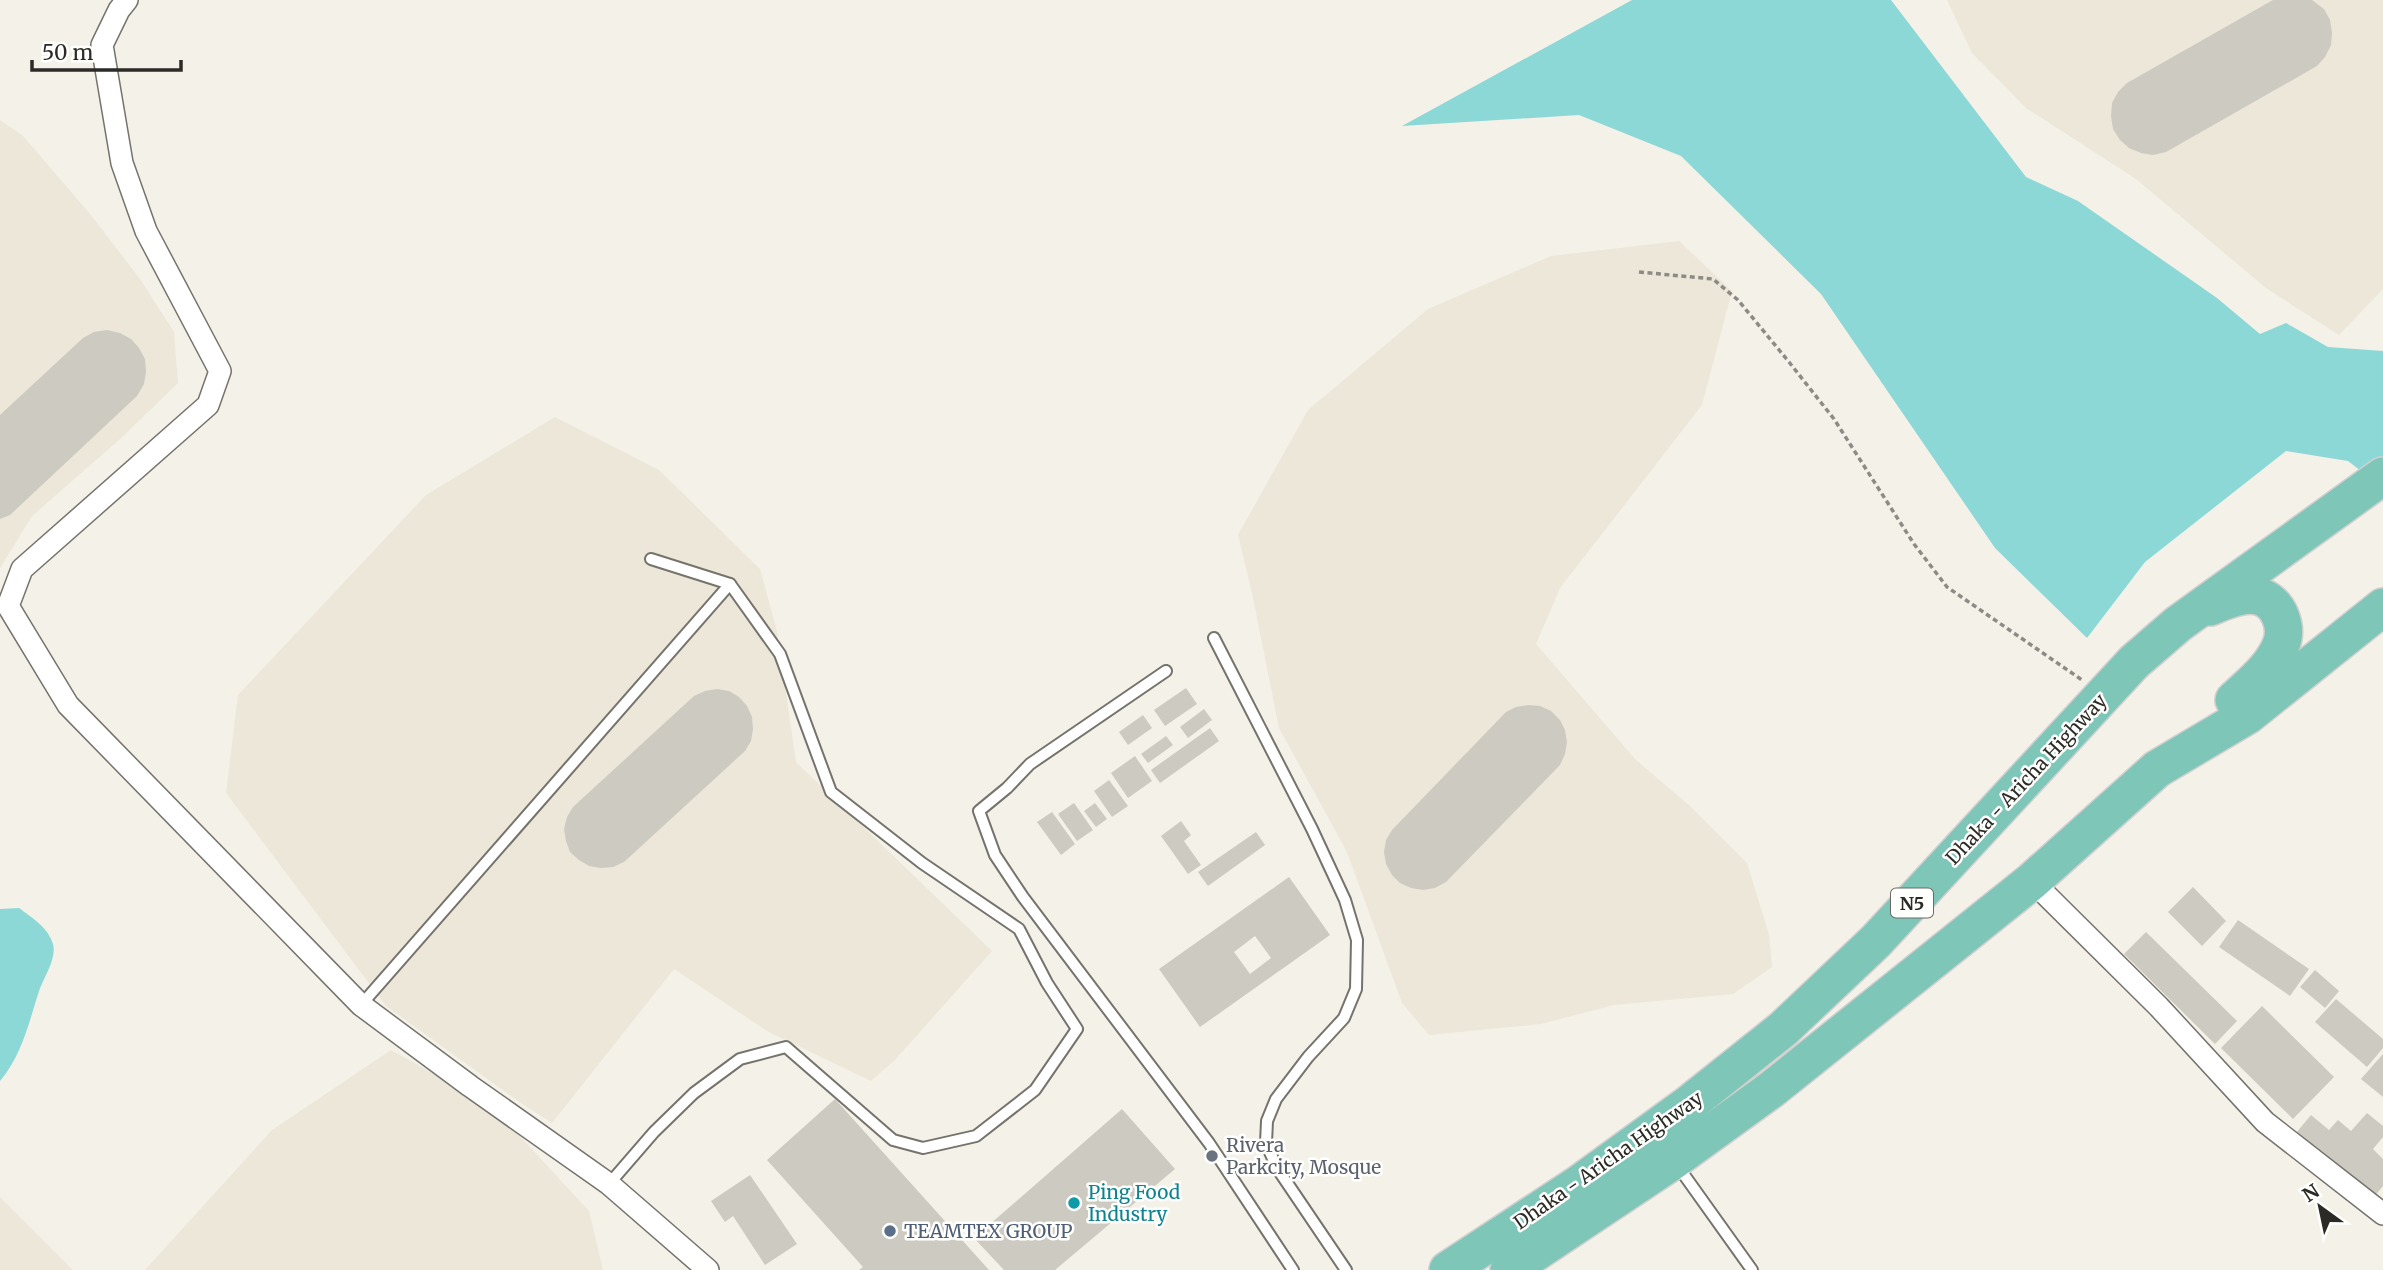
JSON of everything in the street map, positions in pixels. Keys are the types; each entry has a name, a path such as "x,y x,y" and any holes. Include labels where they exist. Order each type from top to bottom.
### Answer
{"highway":[{"name":"Dhaka - Aricha Highway","path":"1448,1270 1579,1184 1689,1104 1783,1030 1876,941 2134,662 2178,624 2383,476"},
{"path":"2157,769 2266,670 2280,647 2284,625 2269,601 2258,596 2227,600 2178,624"},
{"name":"Dhaka - Aricha Highway","path":"1509,1270 1674,1160 1772,1089 2032,881 2157,769 2248,715 2383,607"}],"street":[{"path":"127,0 119,10 102,45 122,163 146,231 220,371 208,405 22,569 8,606 68,705 361,1005 609,1184 708,1270"},
{"path":"2032,881 2159,1007 2265,1122 2383,1214"}],"lane":[{"path":"609,1184 654,1132 694,1093 740,1059 786,1047 893,1140 923,1148 976,1136 1035,1090 1077,1029 1047,983 1019,929 922,863 831,792 780,654 730,584 651,559"},
{"path":"361,1005 730,584"},
{"path":"1214,638 1312,829 1345,900 1357,940 1356,989 1344,1018 1308,1057 1276,1099 1267,1121 1266,1143 1277,1168 1346,1270"},
{"path":"1166,671 1030,764 979,811 995,855 1023,897 1209,1143 1293,1270"},
{"path":"1674,1160 1752,1270"}],"path":[{"path":"1639,272 1713,279 1738,300 1834,419 1914,544 1947,587 2081,679 2102,697"}],"shaded area":[{"path":"1947,0 2383,0 2383,289 2339,335 2266,288 2136,179 2026,108 1972,53"},
{"path":"0,120 23,136 90,214 140,279 174,332 178,383 120,439 32,516 0,568"},
{"path":"1679,241 1732,291 1702,405 1560,588 1536,644 1636,760 1691,807 1747,863 1769,934 1772,967 1733,994 1614,1005 1541,1024 1429,1035 1402,1003 1347,852 1279,728 1238,535 1308,410 1428,309 1551,256"},
{"path":"555,417 659,470 760,569 777,631 796,762 992,951 895,1060 871,1081 767,1031 674,969 552,1123 386,1006 226,793 238,695 426,495"},
{"path":"391,1050 493,1107 589,1211 603,1270 145,1270 272,1130"},
{"path":"0,1197 73,1270 0,1270"}],"water":[{"path":"1632,0 1891,0 2026,177 2078,201 2217,298 2260,334 2286,323 2328,347 2383,351 2383,488 2348,461 2286,451 2145,562 2087,638 1995,548 1821,294 1681,156 1579,115 1402,126"},
{"path":"19,908 39,923 51,938 54,949 19,1049 0,1081 0,909"}],"building":[{"path":"2273,0 2312,0 2324,9 2330,20 2331,45 2317,66 2166,152 2153,155 2141,153 2120,140 2113,129 2112,103 2127,83"},
{"path":"107,330 131,339 139,348 145,359 144,384 137,396 10,515 0,519 0,415 83,338 94,332"},
{"path":"1186,688 1197,704 1165,726 1154,710"},
{"path":"717,689 729,691 739,697 752,717 751,741 745,751 624,862 601,868 589,866 579,860 570,852 564,829 573,807 694,696"},
{"path":"1528,705 1551,711 1560,720 1567,742 1560,765 1446,882 1423,890 1400,883 1386,864 1384,852 1386,840 1392,830 1506,712"},
{"path":"1204,709 1212,720 1188,738 1180,727"},
{"path":"1143,715 1152,728 1128,745 1119,732"},
{"path":"1210,728 1219,741 1160,783 1151,770"},
{"path":"1166,736 1173,745 1148,763 1141,754"},
{"path":"1135,756 1152,781 1128,798 1111,773"},
{"path":"1109,780 1128,806 1112,817 1094,791"},
{"path":"1074,803 1093,830 1077,841 1058,814"},
{"path":"1095,803 1107,819 1096,827 1084,811"},
{"path":"1052,812 1075,844 1061,855 1037,822"},
{"path":"1181,821 1191,835 1184,841 1201,865 1188,874 1161,836"},
{"path":"1256,832 1265,845 1208,886 1198,872"},
{"path":"1289,877 1330,935 1200,1027 1159,969","holes":["1255,936 1271,958 1250,974 1234,952"]},
{"path":"2193,887 2226,921 2202,946 2168,912"},
{"path":"2238,920 2309,969 2290,996 2219,947"},
{"path":"2146,932 2237,1021 2215,1044 2124,954"},
{"path":"2315,970 2339,991 2325,1008 2300,987"},
{"path":"2336,999 2383,1039 2383,1048 2367,1067 2315,1022"},
{"path":"2262,1006 2334,1077 2293,1119 2221,1048"},
{"path":"2383,1054 2383,1097 2361,1079"},
{"path":"835,1099 989,1270 859,1270 863,1267 767,1160"},
{"name":"Ping Food Industry","path":"1122,1109 1175,1169 1055,1270 1004,1270 974,1238"},
{"path":"2367,1113 2383,1126 2383,1137 2373,1149 2383,1159 2383,1186 2373,1198 2296,1133 2311,1115 2329,1130 2338,1120 2351,1131"},
{"path":"750,1175 797,1244 765,1265 733,1216 725,1222 711,1201"}],"place":[{"name":"Rivera Parkcity, Mosque","path":"1212,1156"},
{"name":"Ping Food Industry","path":"1074,1203"},
{"name":"TEAMTEX GROUP","path":"890,1231"}]}
